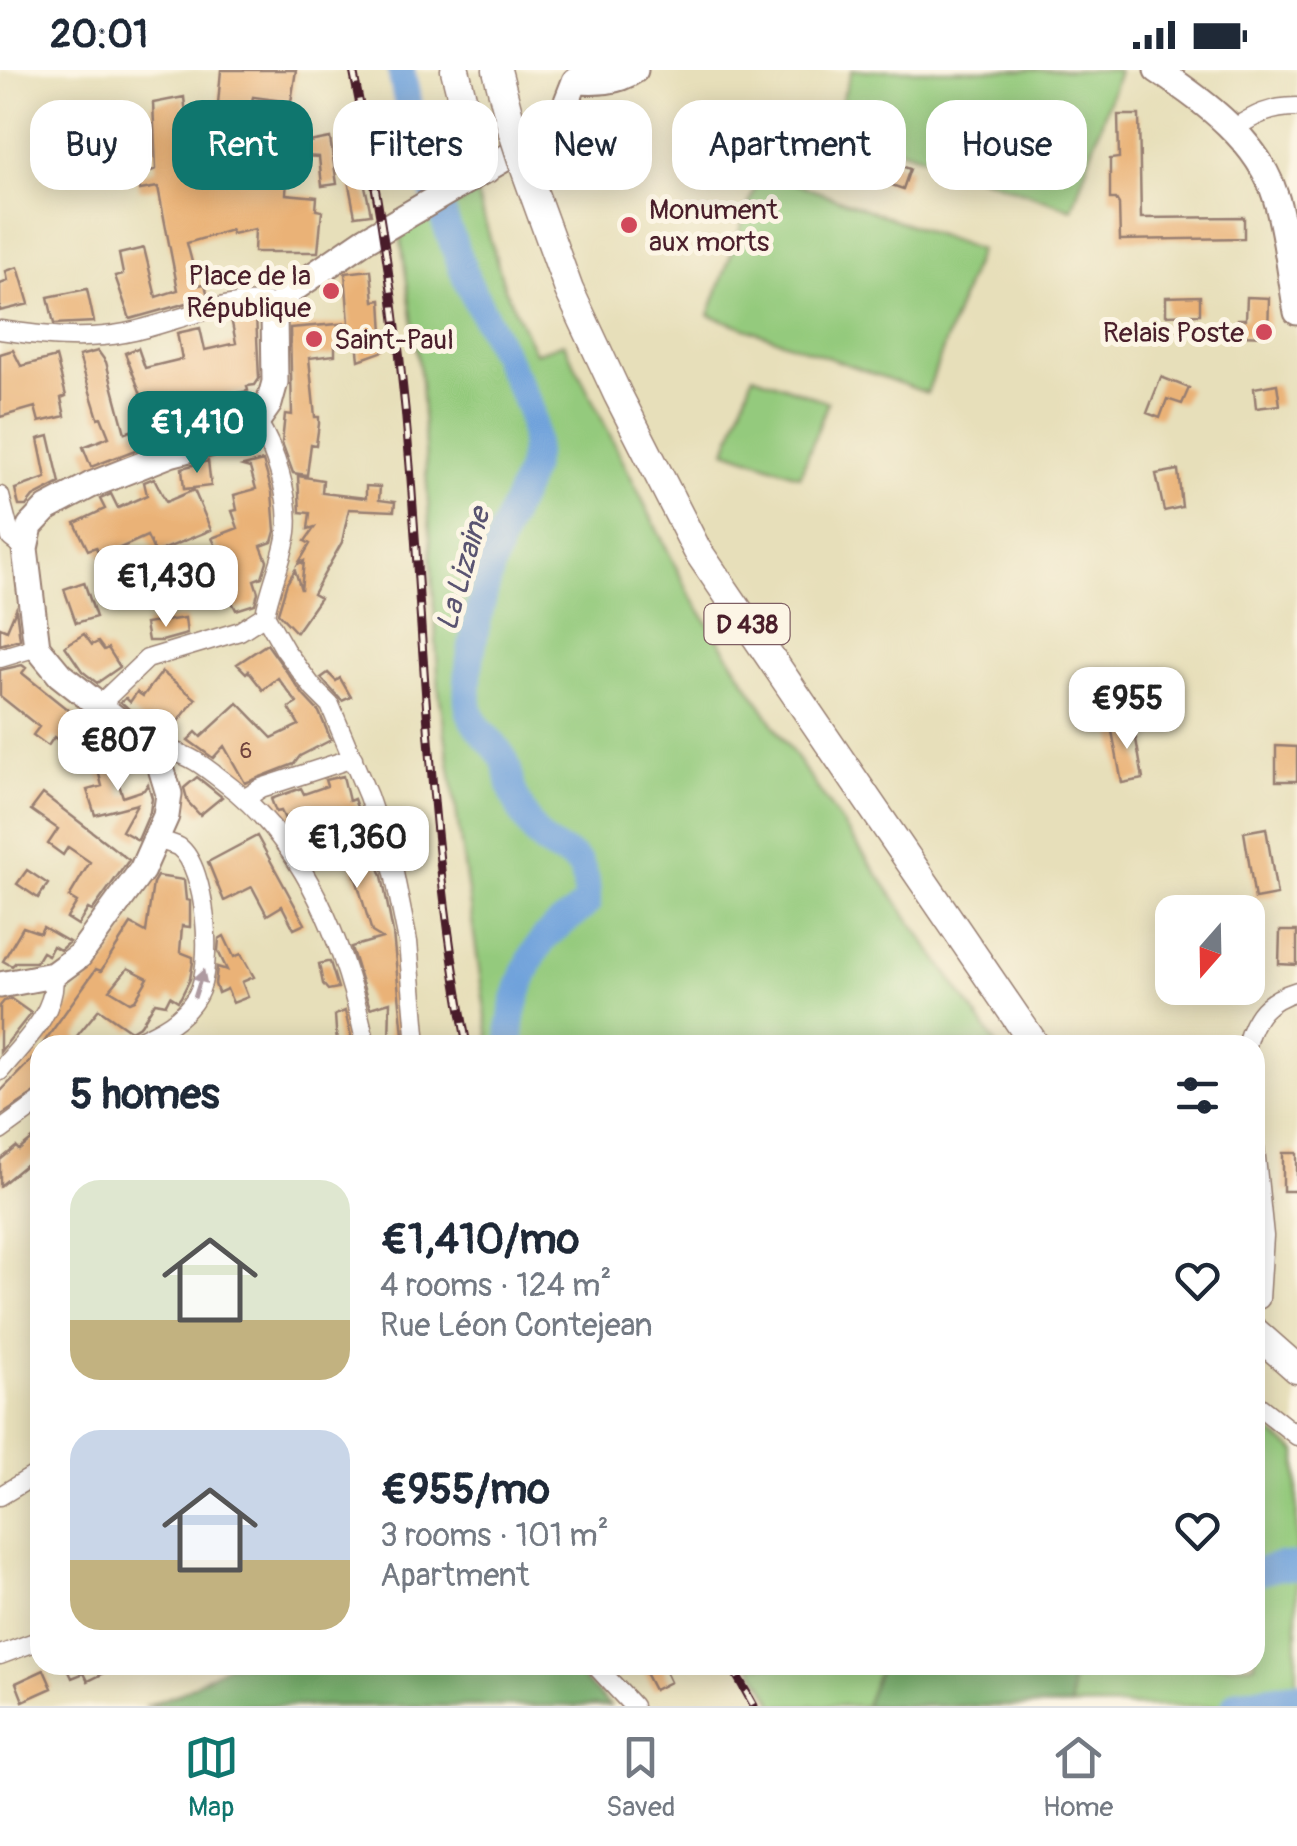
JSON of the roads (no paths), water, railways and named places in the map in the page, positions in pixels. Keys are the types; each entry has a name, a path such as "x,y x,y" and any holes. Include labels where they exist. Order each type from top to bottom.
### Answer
{"main road":[{"path":"454,70 462,100"},
{"name":"D 438","path":"497,70 518,135"},
{"name":"D 438","path":"536,190 569,290 697,550 1028,1035"},
{"path":"1265,1341 1297,1369"}],"street":[{"path":"565,100 570,75 600,82 624,78 635,70"},
{"path":"1156,70 1233,130 1255,153 1276,197 1297,312"},
{"path":"1233,130 1258,113 1276,107 1297,107"},
{"path":"0,986 53,975 79,956 142,870 166,816 168,794 158,758 134,733 60,675 37,647 25,549 30,526 46,508 91,485 170,454 217,442 257,421 269,404 274,382 272,332 278,304 326,266 450,190"},
{"path":"0,330 84,339 126,333 250,300 278,304"},
{"path":"98,706 147,659 240,632 265,616 287,534 288,511 275,456 257,421"},
{"path":"0,496 11,538 25,549"},
{"path":"265,616 314,690 330,705 354,758 394,874 408,942 416,1035"},
{"path":"0,658 37,647"},
{"path":"158,758 171,751 190,755 246,798 301,867 334,930 355,990 364,1035"},
{"path":"246,798 262,788 354,758"},
{"path":"150,1035 178,1021 200,993 206,958 204,909 196,874 180,848 158,839"},
{"path":"0,1071 46,1013 55,985 53,975"},
{"path":"1250,1035 1261,1009 1297,991"},
{"path":"0,1130 30,1109"},
{"path":"1265,1412 1297,1436"},
{"path":"0,1496 30,1478"},
{"path":"0,1654 30,1644"},
{"path":"604,1675 633,1706"}],"waterway":[{"name":"La Lizaine","path":"401,70 416,144 468,283 529,406 533,427 533,458 498,547 478,615 468,684 470,711 504,759 514,794 533,830 552,848 577,862 586,883 587,903 548,934 531,960 519,990 511,1035"},
{"name":"La Lizaine","path":"1265,1570 1297,1567"},
{"name":"La Lizaine","path":"1235,1706 1239,1702 1297,1695"}],"railway":[{"path":"353,70 401,366 437,829 465,1035"},
{"path":"737,1675 754,1706"}],"place":[{"name":"Monument aux morts","path":"629,225"},
{"name":"Place de la République","path":"331,291"},
{"name":"Relais Poste","path":"1264,332"},
{"name":"Saint-Paul","path":"314,339"}]}
